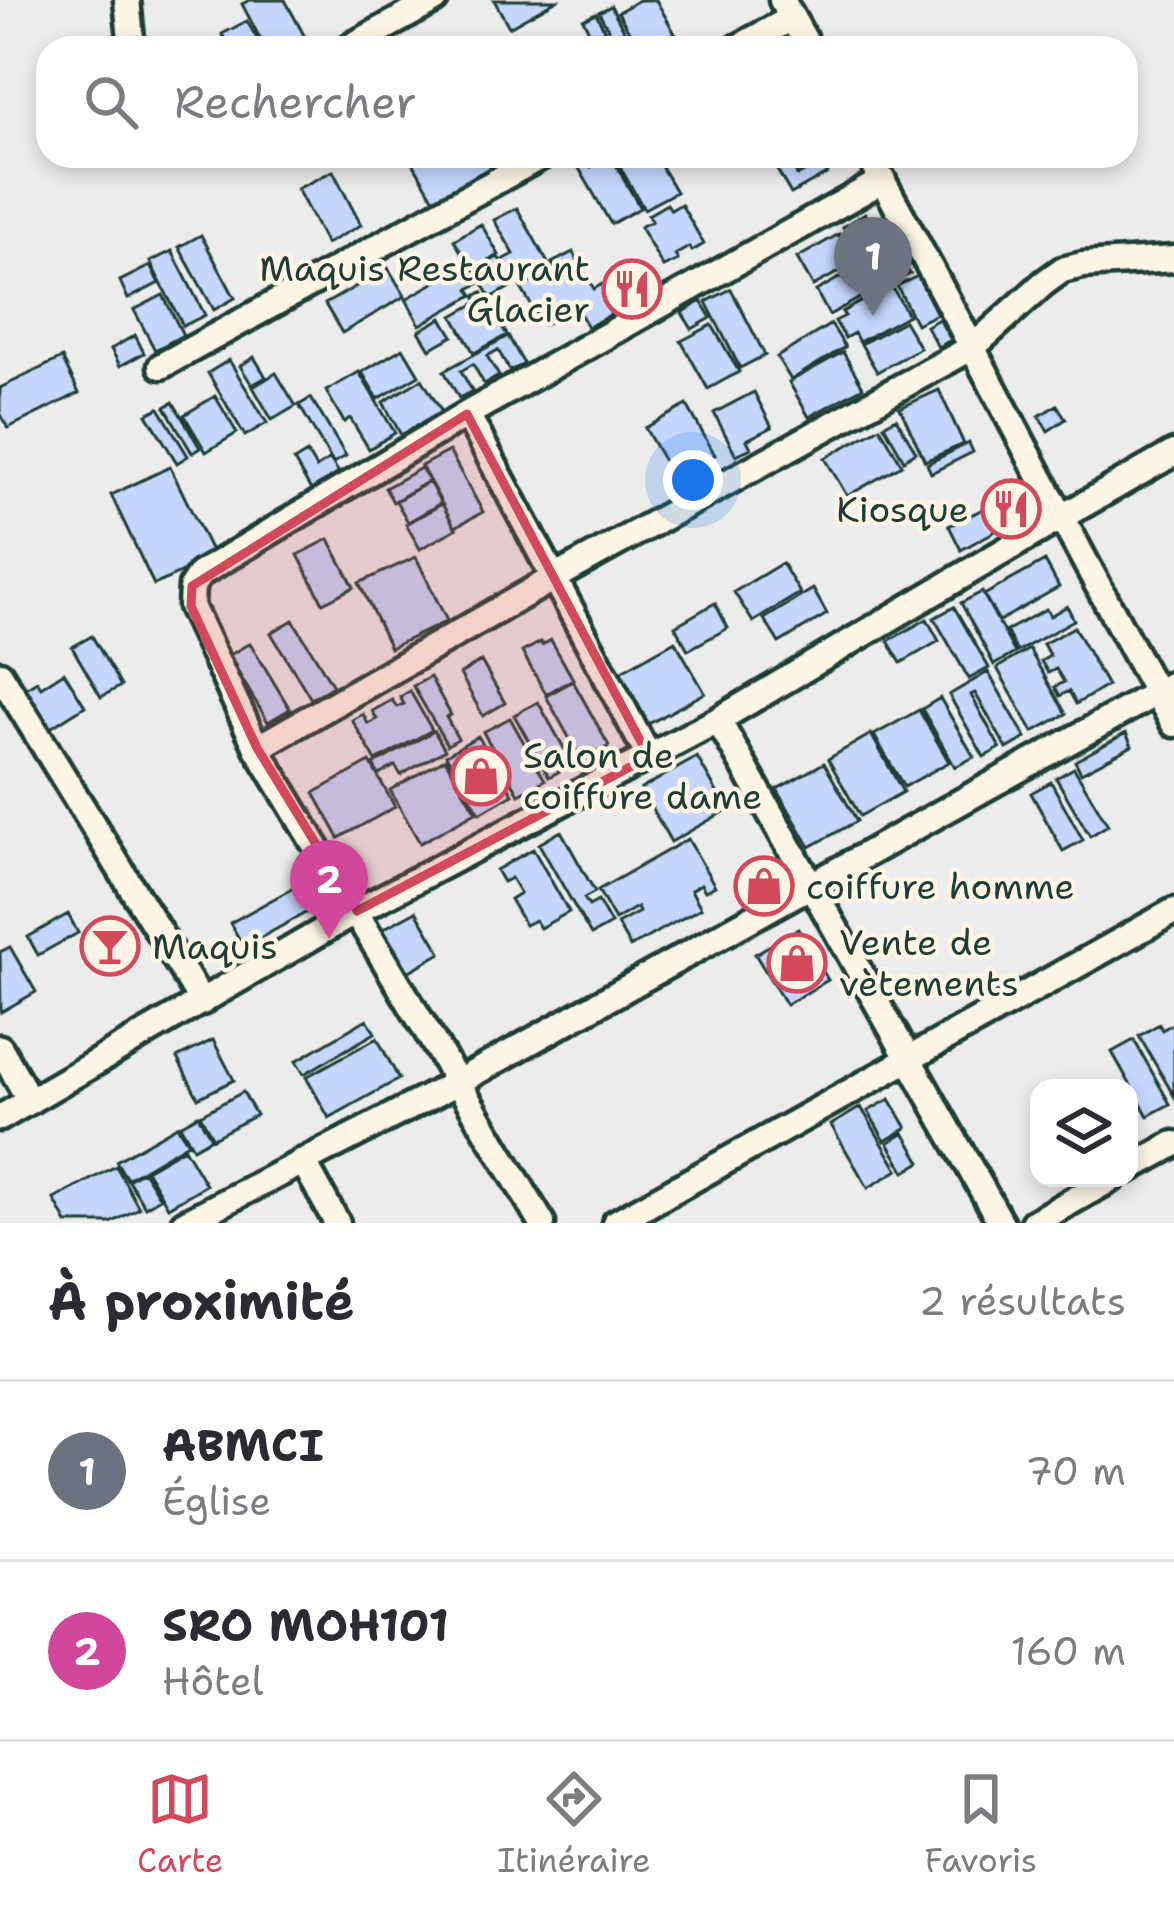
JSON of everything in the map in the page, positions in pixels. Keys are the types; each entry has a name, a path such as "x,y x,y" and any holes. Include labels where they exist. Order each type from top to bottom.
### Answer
{"street":[{"path":"128,0 131,36"},
{"path":"370,36 435,0"},
{"path":"752,36 787,9 802,36"},
{"path":"161,366 520,168"},
{"path":"876,168 1060,518 1165,687 1174,724"},
{"path":"542,1223 257,748 191,606 192,586 200,574 467,414 883,180"},
{"path":"257,748 974,347 1062,270 1174,259"},
{"path":"467,414 649,757"},
{"path":"0,1118 357,911 718,720 1174,453"},
{"path":"0,674 202,1002"},
{"path":"184,1223 458,1082 1165,687"},
{"path":"718,720 1001,1223"},
{"path":"615,1223 1174,911"},
{"path":"0,1048 30,1101"},
{"path":"1138,1164 1174,1144"},
{"path":"303,1161 338,1223"},
{"path":"1033,1223 1097,1187"}],"highlighted area":[{"path":"467,414 649,757 357,911 257,748 191,606 192,586"}],"building":[{"path":"285,0 304,36 259,36 242,4"},
{"path":"494,0 557,0 509,27"},
{"path":"639,0 656,0 676,36 631,36 618,12"},
{"path":"611,6 627,36 612,36 599,12"},
{"path":"596,13 608,36 591,36 583,19"},
{"path":"247,21 255,36 223,36"},
{"path":"416,168 493,168 435,201"},
{"path":"579,168 618,168 640,208 611,224"},
{"path":"621,168 662,168 676,192 644,209"},
{"path":"776,168 805,168 797,176 811,168 825,168 828,173 791,194"},
{"path":"333,171 361,225 326,244 297,189"},
{"path":"667,204 671,210 681,204 704,244 692,251 689,247 663,267 640,227 652,221 648,215"},
{"path":"517,208 549,265 491,298 475,269 514,254 494,220"},
{"path":"865,213 873,225 851,239 843,227"},
{"path":"481,224 499,255 472,270 454,240"},
{"path":"886,231 910,274 896,281 873,238"},
{"path":"839,234 855,263 813,286 797,258"},
{"path":"201,235 235,298 214,310 179,247"},
{"path":"172,251 205,315 183,326 150,262"},
{"path":"573,252 594,289 602,284 617,311 588,327 576,307 543,325 521,288 555,269 552,263"},
{"path":"467,264 478,284 469,289 473,295 420,325 406,299"},
{"path":"150,266 159,283 128,299 120,281"},
{"path":"388,268 405,296 342,333 325,304"},
{"path":"855,269 869,293 829,315 816,291"},
{"path":"918,276 937,314 916,324 897,286"},
{"path":"891,285 908,315 859,342 854,333 845,338 835,321 845,316 842,312"},
{"path":"731,289 765,355 740,368 706,302"},
{"path":"482,292 507,335 474,353 453,316 478,302 475,296"},
{"path":"163,295 183,335 155,350 134,310"},
{"path":"701,301 711,318 692,329 682,313"},
{"path":"442,318 453,336 430,349 419,331"},
{"path":"939,319 951,340 938,347 926,326"},
{"path":"904,321 920,348 877,372 861,344"},
{"path":"831,324 845,347 791,380 777,357"},
{"path":"712,325 739,372 708,389 681,341"},
{"path":"135,335 144,353 120,366 111,349"},
{"path":"508,336 524,364 510,371 498,350 487,356 499,376 484,384 473,364 461,371 472,391 459,398 444,371"},
{"path":"403,348 419,375 378,399 362,372"},
{"path":"843,352 863,387 809,417 789,382"},
{"path":"254,357 266,377 252,385 240,366"},
{"path":"62,358 79,393 8,428 0,413 0,388"},
{"path":"229,360 267,423 245,436 208,373"},
{"path":"359,372 395,433 369,449 350,418 344,422 326,391"},
{"path":"276,373 296,406 272,420 253,387"},
{"path":"422,379 442,412 401,435 383,402"},
{"path":"939,390 964,444 925,461 900,408"},
{"path":"754,392 772,427 747,440 751,448 736,455 714,413"},
{"path":"215,396 237,433 206,452 184,415"},
{"path":"311,398 346,456 333,463 299,405"},
{"path":"173,402 200,448 192,453 165,407"},
{"path":"687,405 715,455 698,465 702,473 678,486 645,428"},
{"path":"1057,405 1066,419 1048,431 1039,416"},
{"path":"159,408 188,456 177,463 147,414"},
{"path":"896,418 916,452 904,460 884,425"},
{"path":"880,427 902,465 847,496 825,458"},
{"path":"969,443 973,452 931,473 927,464"},
{"path":"449,451 483,512 455,527 421,466"},
{"path":"307,453 316,468 330,459 339,473 311,490 294,461"},
{"path":"170,467 214,557 154,585 111,495"},
{"path":"421,468 429,481 393,502 385,488"},
{"path":"429,482 441,503 408,522 396,501"},
{"path":"1013,494 1025,519 961,550 949,526"},
{"path":"442,504 456,529 420,549 406,524"},
{"path":"329,539 354,587 323,603 298,555"},
{"path":"416,557 447,621 390,648 359,583"},
{"path":"1045,561 1059,587 999,621 984,595"},
{"path":"782,563 800,593 753,622 734,592"},
{"path":"813,589 827,614 779,643 764,619"},
{"path":"982,592 1015,653 994,665 961,603"},
{"path":"715,603 728,628 688,650 675,626"},
{"path":"1067,606 1074,620 1017,652 1006,631 1046,609 1050,616"},
{"path":"954,607 989,668 969,679 934,618"},
{"path":"927,619 939,641 901,663 888,641"},
{"path":"293,620 333,686 311,699 271,633"},
{"path":"1074,627 1107,686 1076,704 1069,691 1060,696 1055,687 1064,682 1056,669 1048,673 1041,661 1050,656 1043,644"},
{"path":"92,636 121,686 101,697 72,647"},
{"path":"551,640 573,679 546,694 522,652"},
{"path":"675,641 705,693 643,727 613,676"},
{"path":"250,643 290,709 268,722 228,656"},
{"path":"1029,649 1066,714 1033,732 997,668"},
{"path":"481,661 505,703 483,716 460,674"},
{"path":"64,672 85,706 41,734 16,694 37,681 41,687"},
{"path":"988,672 1026,738 1007,749 975,693 971,695 1000,748 984,757 949,695"},
{"path":"430,677 458,739 447,745 413,686"},
{"path":"573,681 609,746 582,761 546,696"},
{"path":"410,691 432,730 376,761 352,720 363,714 368,724 377,719 372,711 392,700 397,707 404,704 400,697"},
{"path":"940,698 974,757 955,767 922,709"},
{"path":"538,702 573,764 549,777 514,715"},
{"path":"919,710 949,762 904,787 874,735"},
{"path":"510,718 545,780 519,794 483,732"},
{"path":"434,731 445,750 401,775 395,766 379,775 373,765"},
{"path":"1126,733 1132,746 1081,773 1075,761"},
{"path":"871,734 903,792 860,816 828,759"},
{"path":"478,736 513,794 480,813 446,755"},
{"path":"697,757 727,810 671,842 641,789"},
{"path":"445,759 476,812 420,843 390,790"},
{"path":"370,762 395,807 339,838 314,793"},
{"path":"824,763 857,821 810,847 777,789"},
{"path":"1074,768 1108,825 1090,836 1056,778"},
{"path":"1051,782 1083,840 1063,851 1031,793"},
{"path":"561,831 595,892 584,898 589,906 598,901 611,924 591,935 539,844"},
{"path":"688,839 715,886 705,891 701,884 691,890 701,908 630,947 617,924 639,912 637,907 615,920 598,890"},
{"path":"533,849 569,912 540,928 535,920 525,925 510,899 520,893 511,878 503,882 496,870"},
{"path":"295,887 309,911 244,947 230,923"},
{"path":"416,911 441,953 406,973 381,930"},
{"path":"68,914 78,933 38,955 28,937"},
{"path":"798,929 828,980 786,1005 755,954"},
{"path":"10,947 36,992 1,1012 0,952"},
{"path":"367,1019 375,1033 304,1074 296,1061"},
{"path":"1174,1023 1174,1096 1139,1036 1159,1024 1162,1030"},
{"path":"377,1038 399,1079 329,1118 306,1077"},
{"path":"213,1040 234,1080 198,1098 177,1058"},
{"path":"1134,1040 1170,1104 1148,1116 1138,1098 1138,1079 1127,1079 1112,1052"},
{"path":"243,1092 256,1115 213,1138 200,1115"},
{"path":"890,1099 907,1128 885,1141 868,1111"},
{"path":"861,1107 898,1170 868,1188 831,1125"},
{"path":"198,1115 211,1138 193,1148 180,1125"},
{"path":"177,1126 188,1143 127,1179 116,1161"},
{"path":"904,1133 921,1162 905,1172 888,1143"},
{"path":"184,1148 206,1185 168,1207 146,1170"},
{"path":"116,1166 139,1208 111,1223 67,1223 54,1199"},
{"path":"143,1171 160,1198 145,1207 128,1180"}],"place":[{"name":"Maquis Restaurant Glacier","path":"632,289"},
{"name":"ABMCI","path":"873,316"},
{"name":"Kiosque","path":"1011,509"},
{"name":"Salon de coiffure dame","path":"481,776"},
{"name":"coiffure homme","path":"764,886"},
{"name":"SRO MOH101","path":"329,939"},
{"name":"Maquis","path":"110,946"},
{"name":"Vente de vètements","path":"797,963"}]}
